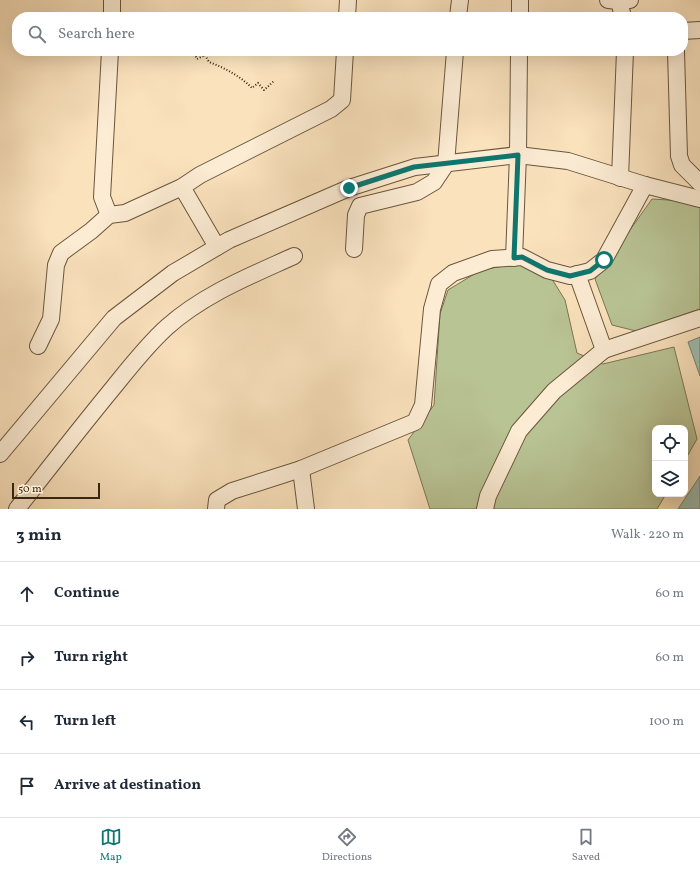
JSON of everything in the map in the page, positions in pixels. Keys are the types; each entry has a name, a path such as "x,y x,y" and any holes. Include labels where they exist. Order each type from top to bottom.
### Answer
{"street":[{"path":"112,0 112,12"},
{"path":"347,12 348,0"},
{"path":"459,12 460,0"},
{"path":"520,0 520,12"},
{"path":"619,0 622,12"},
{"path":"688,31 700,30"},
{"path":"109,215 102,197 110,56"},
{"path":"38,346 51,319 56,265 61,253 91,231 109,215 125,213 182,187 200,175 331,109 342,100 345,56"},
{"path":"354,248 356,215 360,206 417,192 434,182 446,164 455,56"},
{"path":"514,258 518,155 519,56"},
{"path":"620,178 625,56"},
{"path":"676,56 679,156 682,165 700,183"},
{"path":"0,454 114,318 172,273 217,247 285,215 349,188 414,167 518,155 568,161 620,178 700,200"},
{"path":"216,509 217,500 232,491 300,469 415,422 423,405 432,309 439,284 453,273 492,259 522,257 547,270 570,276 590,271 604,260 645,185"},
{"path":"182,187 217,247"},
{"path":"17,509 98,406 167,327 190,309 225,288 294,256"},
{"path":"577,274 604,350"},
{"path":"485,509 488,496 519,431 554,391 604,350 700,318"},
{"path":"300,469 306,509"}],"path":[{"path":"205,56 209,62 223,68 245,81 252,88 258,83 264,90 274,81"}],"green space":[{"path":"652,199 700,202 700,309 636,331 612,325 595,279"},
{"path":"521,263 552,279 565,300 577,353 603,364 674,347 697,439 688,455 688,425 652,425 652,497 664,497 657,509 430,509 408,440 434,405 440,314 448,290 481,270"}],"shaded area":[{"path":"700,337 700,376 688,342"},
{"path":"700,476 700,509 678,509 686,497 688,497 688,494"}],"route":[{"path":"349,188 414,167 518,155 514,258 522,257 547,270 570,276 590,271 604,260"}]}
